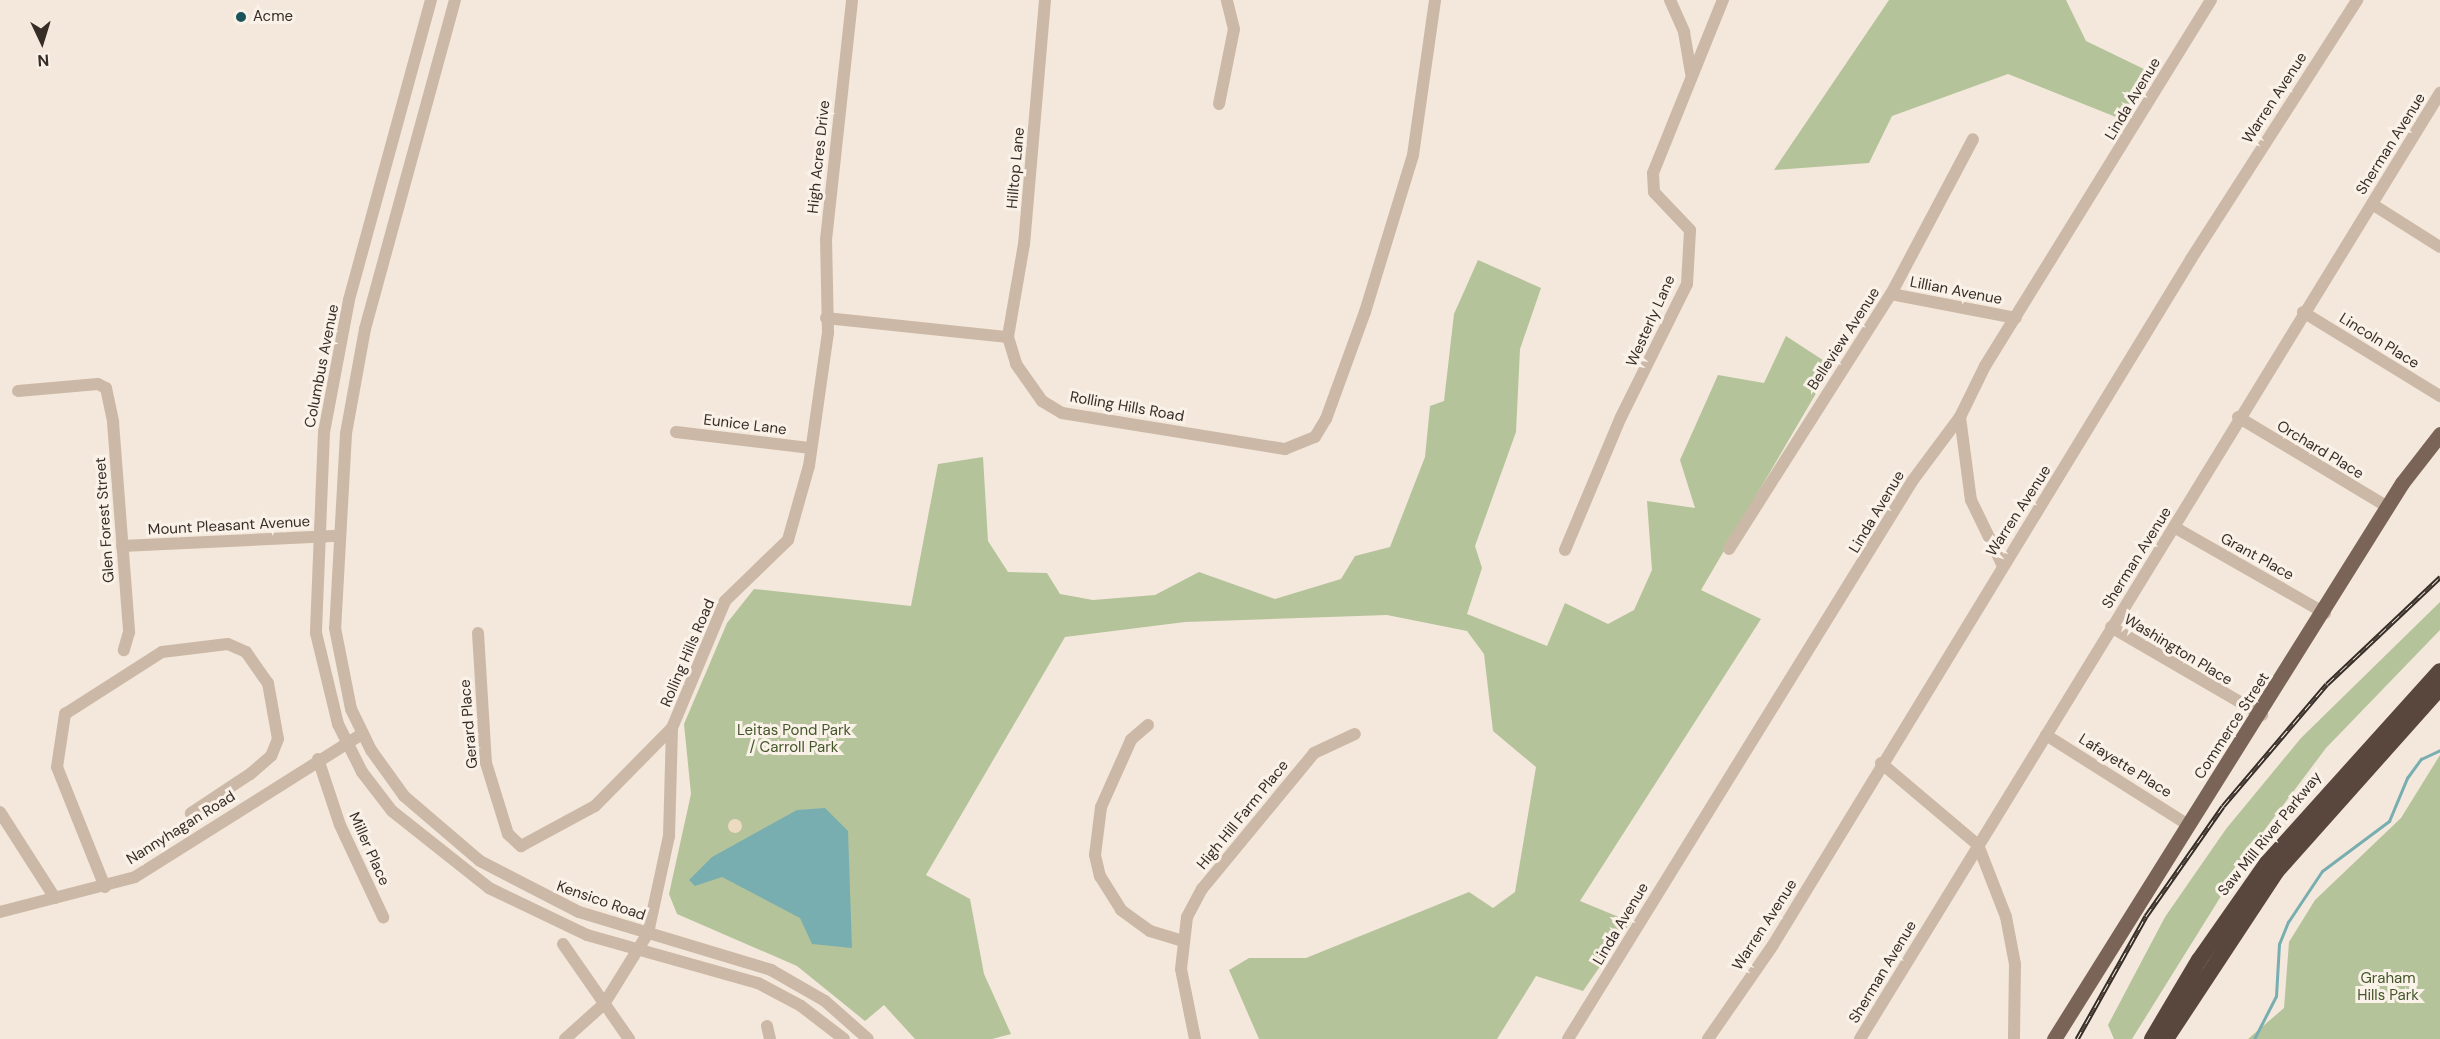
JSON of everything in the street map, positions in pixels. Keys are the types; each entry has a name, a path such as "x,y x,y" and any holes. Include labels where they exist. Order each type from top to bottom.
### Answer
{"highway":[{"name":"Saw Mill River Parkway","path":"2152,1039 2199,960 2267,863 2440,670"},
{"name":"Saw Mill River Parkway","path":"2166,1039 2276,872 2440,688"}],"main road":[{"name":"Commerce Street","path":"2054,1039 2187,824 2262,716 2388,507 2438,433"}],"street":[{"name":"Columbus Avenue","path":"346,743 317,649 318,536 324,432 349,300 431,0"},
{"path":"362,734 336,647 338,536 346,434 365,329 455,0"},
{"name":"High Acres Drive","path":"826,318 826,235 852,0"},
{"name":"Hilltop Lane","path":"1008,337 1024,244 1045,0"},
{"path":"1219,104 1234,28 1227,0"},
{"name":"Rolling Hills Road","path":"1008,337 1010,353 1031,388 1062,413 1285,449 1315,437 1403,198 1433,40 1435,0"},
{"name":"Westerly Lane","path":"1670,0 1684,32 1691,74"},
{"name":"Westerly Lane","path":"1566,550 1621,417 1687,284 1690,230 1654,192 1652,180 1691,74 1723,0"},
{"name":"Linda Avenue","path":"1568,1039 1913,480 1960,417 2016,318 2211,0"},
{"name":"Warren Avenue","path":"1708,1039 1773,945 2002,564 2357,0"},
{"name":"Sherman Avenue","path":"1860,1039 2174,527 2238,417 2438,100"},
{"name":"Belleview Avenue","path":"1729,549 1891,294 1973,139"},
{"path":"2372,204 2440,247"},
{"name":"Lillian Avenue","path":"1891,294 2016,318"},
{"name":"Lincoln Place","path":"2303,312 2440,396"},
{"path":"826,318 1008,337"},
{"name":"Rolling Hills Road","path":"644,942 669,836 672,728 725,601 788,540 803,496 826,318"},
{"name":"Glen Forest Street","path":"18,392 98,384 106,388 129,632 124,650"},
{"path":"1960,417 1971,500 2002,564"},
{"name":"Orchard Place","path":"2238,417 2388,507"},
{"name":"Eunice Lane","path":"676,432 811,448"},
{"name":"Grant Place","path":"2174,527 2325,613"},
{"name":"Mount Pleasant Avenue","path":"122,546 338,536"},
{"name":"Washington Place","path":"2111,627 2262,716"},
{"name":"Gerard Place","path":"478,633 486,763 513,843"},
{"path":"105,887 57,767 64,714 162,652 228,644 246,652 268,683 278,739 271,756 250,774 191,813"},
{"path":"1148,725 1131,740 1101,807 1095,855 1100,876 1121,910 1150,931 1180,939 1196,1039"},
{"name":"Rolling Hills Road","path":"513,843 521,846 570,824 595,806 672,728"},
{"name":"Nannyhagan Road","path":"0,912 105,887 160,863 318,759 362,734"},
{"name":"Kensico Road","path":"362,734 404,796 469,854 556,903 644,942 758,983 801,1006 844,1039"},
{"name":"High Hill Farm Place","path":"1180,939 1202,889 1294,775 1314,753 1355,734"},
{"name":"Lafayette Place","path":"2046,735 2187,824"},
{"name":"Kensico Road","path":"346,743 383,801 458,867 555,922 644,942 725,952 777,972 830,1005 868,1039"},
{"name":"Miller Place","path":"318,759 340,825 383,916"},
{"path":"1881,763 1978,845 2006,917 2015,964 2014,1039"},
{"path":"0,812 55,898"},
{"path":"565,1039 604,1005 644,942"},
{"path":"563,944 629,1039"},
{"path":"767,1026 770,1039"}],"green space":[{"path":"1889,0 2066,0 2086,41 2148,71 2121,119 2008,74 1892,116 1869,163 1774,170"},
{"name":"Leitas Pond Park / Carroll Park","path":"1478,260 1541,288 1520,349 1516,432 1475,546 1482,568 1467,614 1547,646 1565,603 1608,624 1634,610 1652,570 1647,501 1695,508 1680,460 1718,375 1764,383 1786,336 1832,366 1701,590 1761,619 1580,901 1631,922 1583,991 1536,976 1497,1039 1259,1039 1229,970 1249,958 1306,958 1469,892 1493,908 1515,892 1536,767 1493,731 1484,654 1467,631 1387,615 1185,622 1065,637 926,875 970,899 984,974 1011,1034 992,1039 915,1039 884,1005 865,1021 797,966 677,914 669,894 691,794 684,724 727,623 754,589 911,606 938,464 983,457 988,541 1008,572 1047,573 1060,594 1093,600 1155,595 1199,572 1275,599 1341,579 1355,556 1390,547 1425,457 1430,406 1444,401 1454,314"},
{"path":"2440,602 2440,630 2326,748 2251,848 2132,1039 2114,1039 2108,1025 2165,917 2226,829 2301,738"},
{"name":"Graham Hills Park","path":"2440,755 2440,1039 2248,1039 2284,1008 2289,942 2315,900 2401,818"}],"shaded area":[{"path":"732,819 738,819 742,826 738,833 732,833 728,829 728,823"}],"water":[{"path":"825,808 848,831 852,948 812,944 800,918 722,877 695,886 689,880 712,857 797,810"}],"waterway":[{"path":"2254,1039 2276,996 2279,944 2288,922 2322,871 2389,821 2407,778 2421,759 2440,750"}],"railway":[{"path":"2077,1039 2146,916 2223,806 2327,684 2440,577"}],"place":[{"name":"Acme","path":"241,17"}]}
